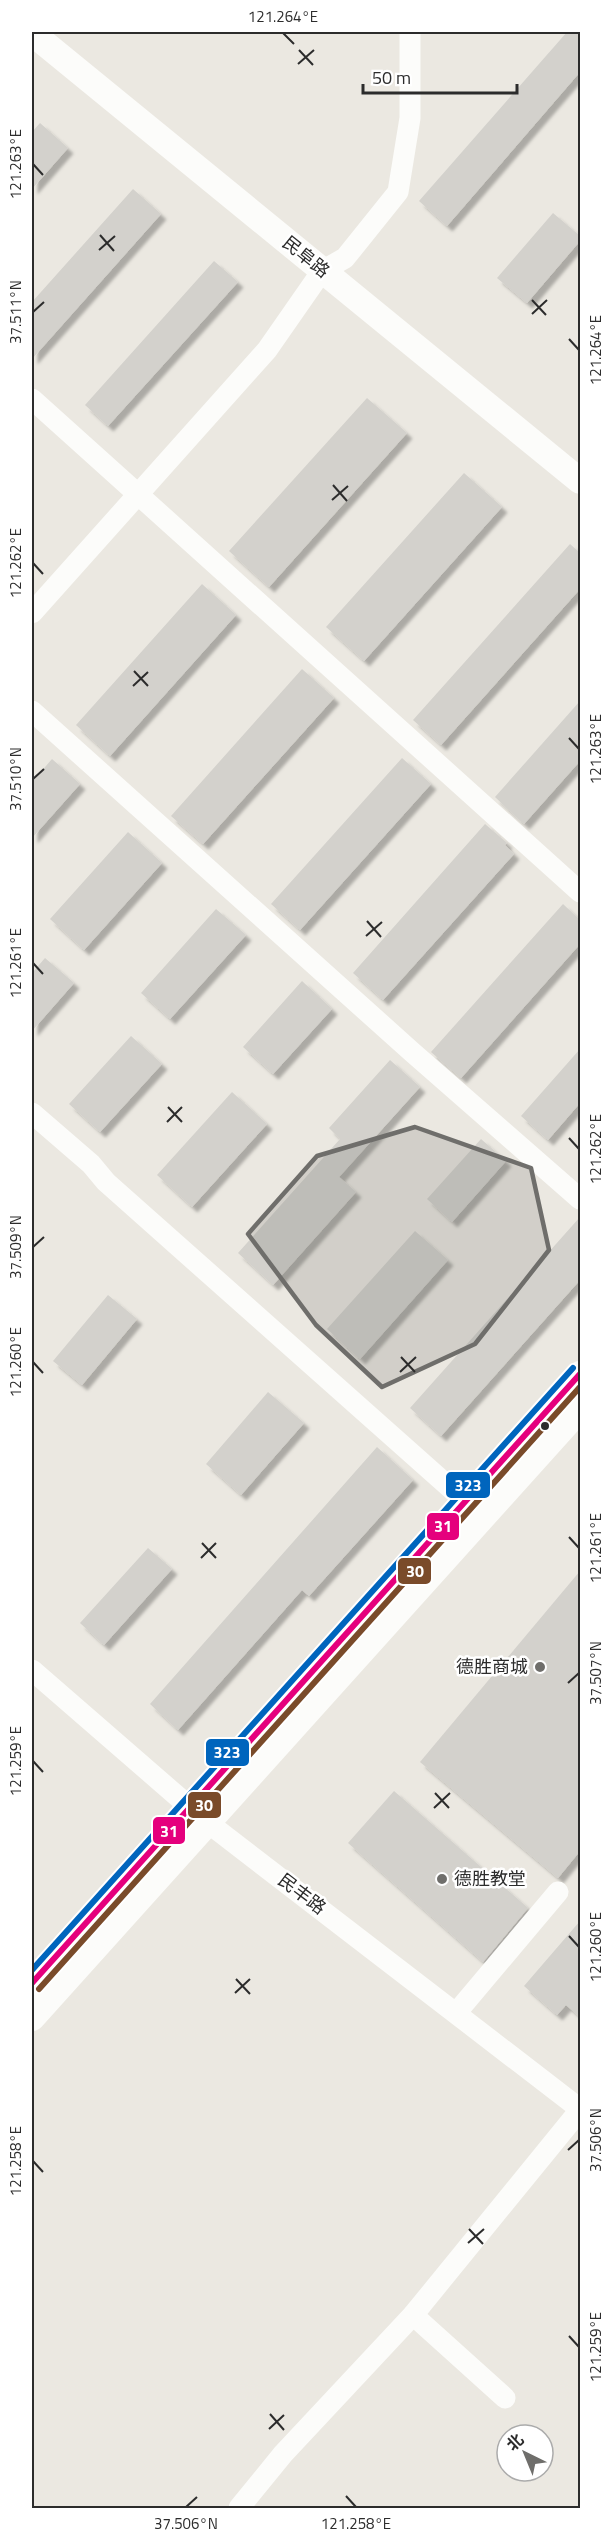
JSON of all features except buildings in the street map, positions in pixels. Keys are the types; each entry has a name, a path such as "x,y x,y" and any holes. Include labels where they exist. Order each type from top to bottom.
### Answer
{"street":[{"path":"32,613 267,350 322,271 345,258 398,192 410,118 410,32"},
{"name":"民阜路","path":"32,33 580,481"},
{"path":"32,399 580,892"},
{"path":"32,711 580,1199"},
{"path":"32,1113 91,1164 106,1182 465,1501"},
{"path":"32,2018 199,1813 465,1501 580,1374"},
{"path":"32,1983 199,1813 580,1409"},
{"name":"民丰路","path":"32,1670 199,1813 580,2110"},
{"path":"457,2012 558,1893"},
{"path":"242,2508 283,2454 413,2315 580,2110"},
{"path":"413,2315 505,2398"}],"highlighted area":[{"path":"415,1127 531,1168 549,1250 475,1344 382,1387 316,1325 248,1234 317,1156"}],"transit line":[{"name":"323","path":"32,1970 573,1368"},
{"name":"31","path":"32,1983 580,1374"},
{"name":"30","path":"39,1989 580,1387"}],"place":[{"name":"德胜商城","path":"540,1667"},
{"name":"德胜教堂","path":"442,1879"}]}
